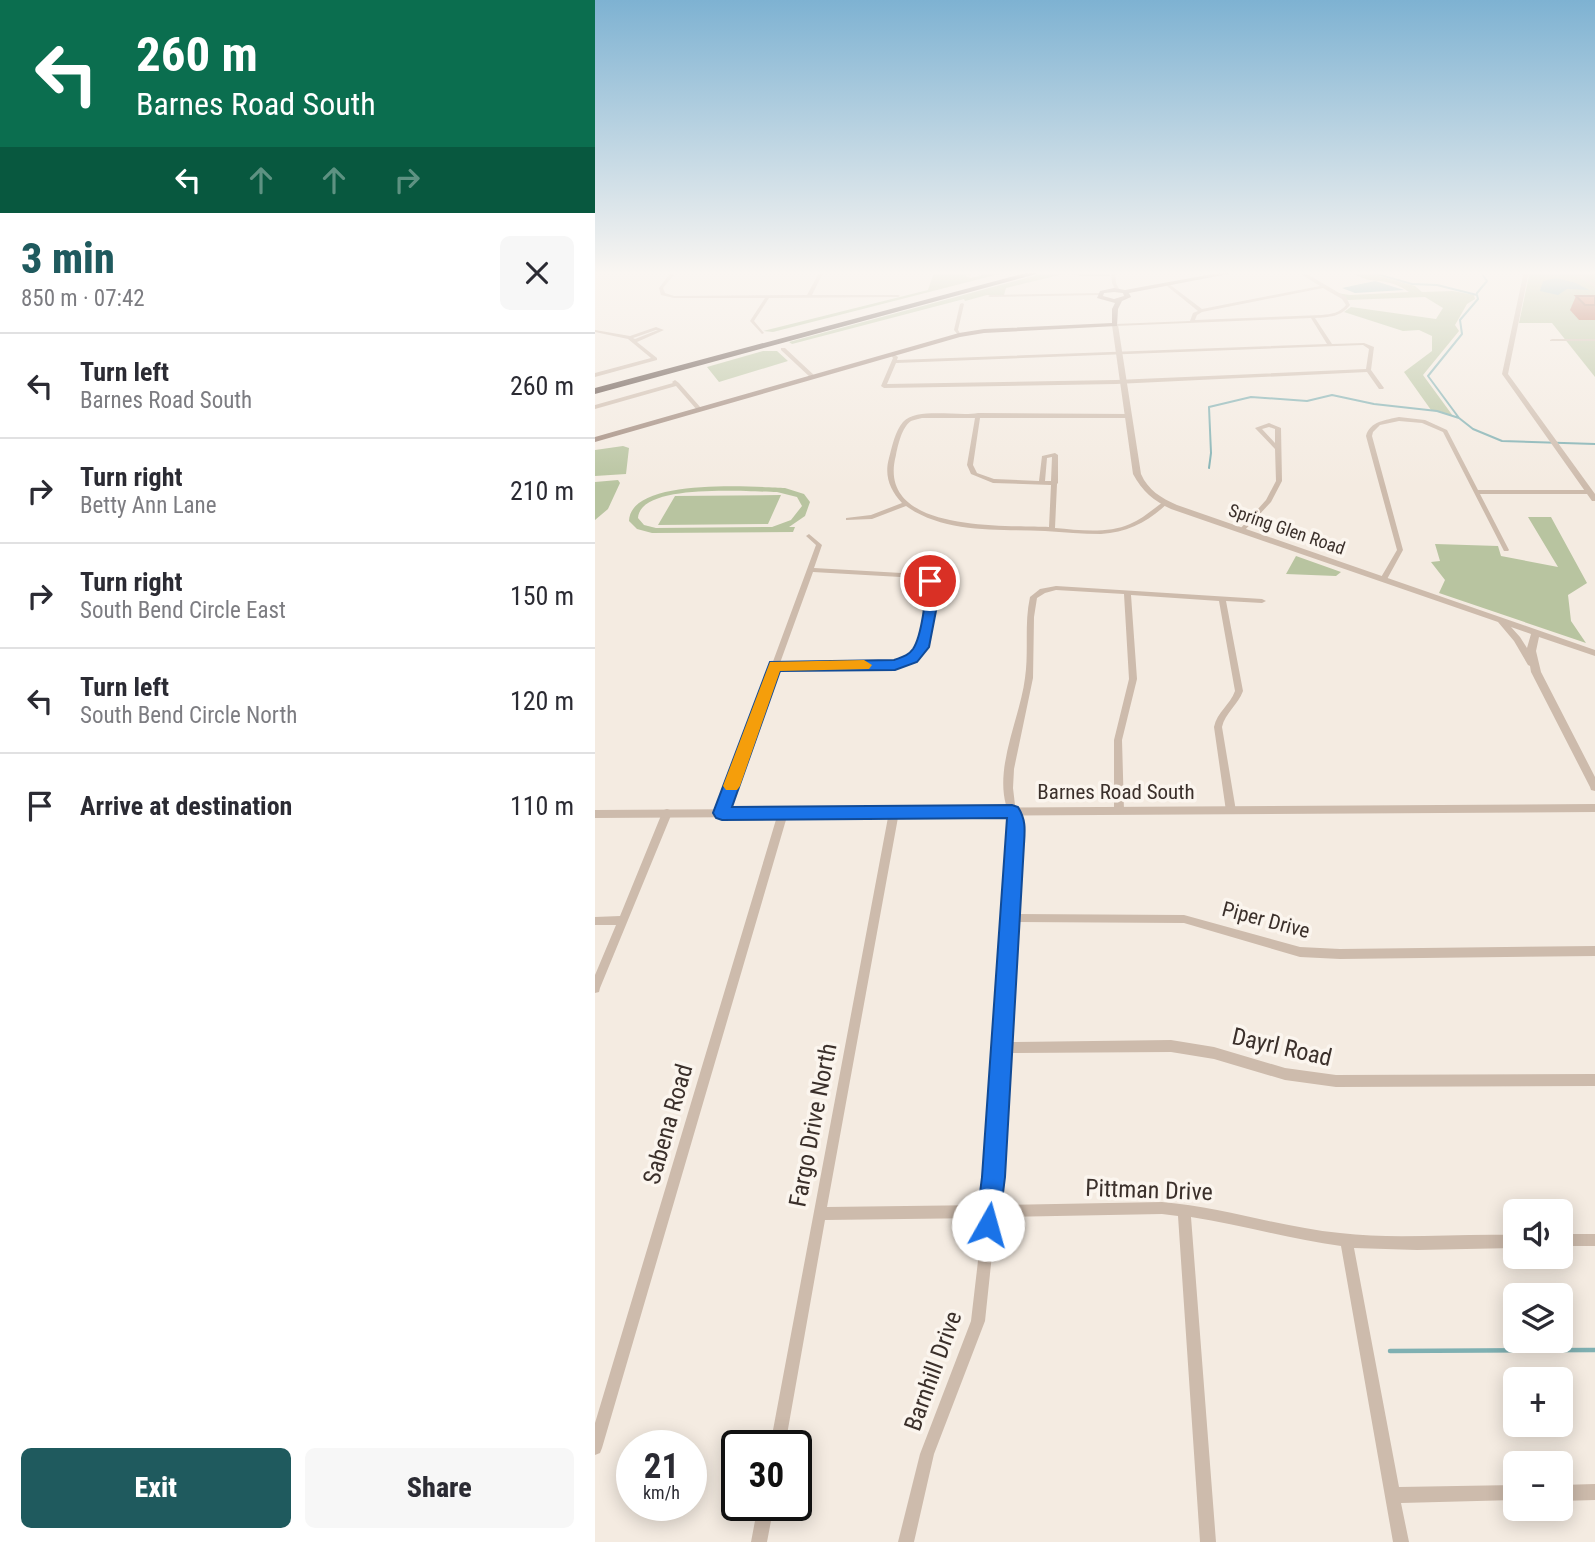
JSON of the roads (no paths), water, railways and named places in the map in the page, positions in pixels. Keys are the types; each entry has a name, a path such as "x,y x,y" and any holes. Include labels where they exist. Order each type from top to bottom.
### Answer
{"highway":[{"path":"595,385 754,343"},
{"path":"595,391 774,343"}],"main road":[{"path":"595,440 931,343"}],"street":[{"path":"595,375 655,359 637,343"},
{"name":"Spring Glen Road","path":"1117,343 1139,479 1148,491 1165,503 1595,653"},
{"path":"1512,343 1505,374 1592,495"},
{"path":"895,362 1370,345 1372,348 1369,370 1381,388"},
{"path":"783,349 813,377"},
{"path":"892,354 896,358 895,362 884,386 1122,381 1369,370"},
{"path":"595,407 675,383 699,410"},
{"path":"1128,416 930,415 911,419 902,428 890,468 892,485 906,504 931,517 957,524 1095,532 1118,530 1140,522 1165,503"},
{"path":"978,415 971,471 985,480 1055,484"},
{"path":"1384,579 1400,550 1369,436 1374,427 1383,422 1417,420 1442,429 1450,437 1506,550"},
{"path":"1242,530 1276,491 1280,472 1277,448"},
{"path":"1042,483 1044,457 1052,454 1056,456 1052,529"},
{"path":"1477,492 1592,495"},
{"path":"848,519 872,517 906,504"},
{"path":"722,813 819,545 809,536"},
{"path":"775,666 895,665 912,659 922,647 933,590 930,581 919,576 810,570"},
{"name":"Barnhill Drive","path":"906,1542 927,1454 978,1321 990,1212 1017,820 1009,805 1013,742 1028,686 1033,602 1037,594 1056,588 1127,593"},
{"path":"1119,811 1117,749 1133,679 1127,593 1262,601"},
{"path":"1222,599 1239,691 1238,696 1221,715 1218,727 1231,811"},
{"path":"1497,619 1513,633 1535,670 1595,787"},
{"path":"1535,670 1531,650 1536,633"},
{"name":"Barnes Road South","path":"595,814 1595,808"},
{"path":"595,988 667,813"},
{"name":"Sabena Road","path":"595,1448 783,813"},
{"name":"Fargo Drive North","path":"780,1430 894,813"},
{"name":"Piper Drive","path":"1011,918 1184,919 1300,952 1340,954 1595,951"},
{"path":"595,921 622,920"},
{"name":"Dayrl Road","path":"1002,1048 1171,1046 1215,1053 1285,1074 1336,1081 1595,1080"},
{"path":"1184,1209 1208,1542"},
{"name":"Pittman Drive","path":"820,1214 1184,1209 1363,1242 1503,1241"},
{"path":"1346,1240 1401,1542"},
{"path":"1573,1240 1595,1240"},
{"path":"1573,1493 1595,1492"},
{"path":"1392,1495 1503,1493"},
{"path":"759,1542 763,1521"}],"waterway":[{"path":"1455,343 1428,376 1459,418"},
{"path":"1209,468 1209,407 1251,397 1307,401 1332,395 1374,404 1437,411 1459,418"},
{"path":"1459,418 1473,429 1502,441 1595,444"},
{"path":"1390,1351 1595,1350"}]}
